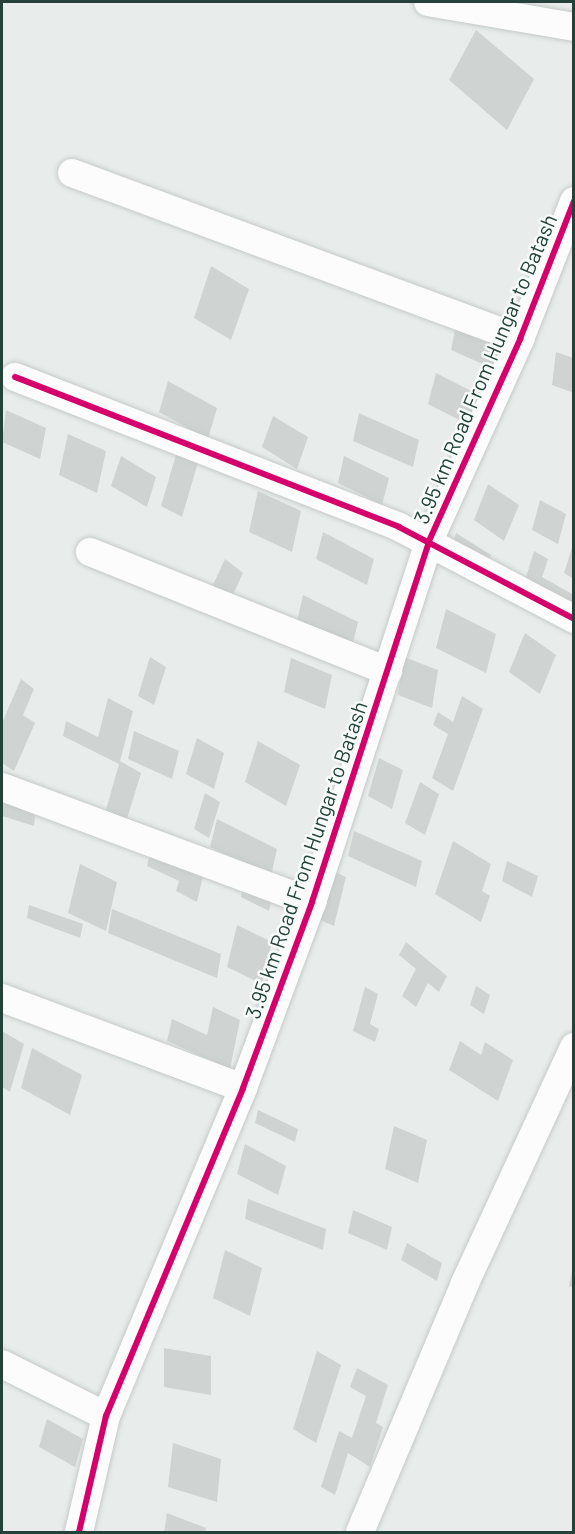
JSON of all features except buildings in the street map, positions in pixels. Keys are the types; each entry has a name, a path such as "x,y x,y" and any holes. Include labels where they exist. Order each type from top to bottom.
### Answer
{"street":[{"path":"428,2 573,27"},
{"path":"72,173 520,339"},
{"name":"3.95 km Road From Hungar to Batash","path":"80,1533 106,1416 243,1088 312,902 429,541 520,339 573,201"},
{"path":"15,377 429,541 573,619"},
{"path":"90,552 388,671"},
{"path":"2,787 312,902"},
{"path":"2,998 243,1088"},
{"path":"360,1533 465,1283 573,1047"},
{"path":"2,1364 106,1416"}],"cycle path":[{"path":"79,1532 106,1416 243,1088 312,902 429,541 520,339 574,201"},
{"path":"15,377 399,527 574,619"}]}
